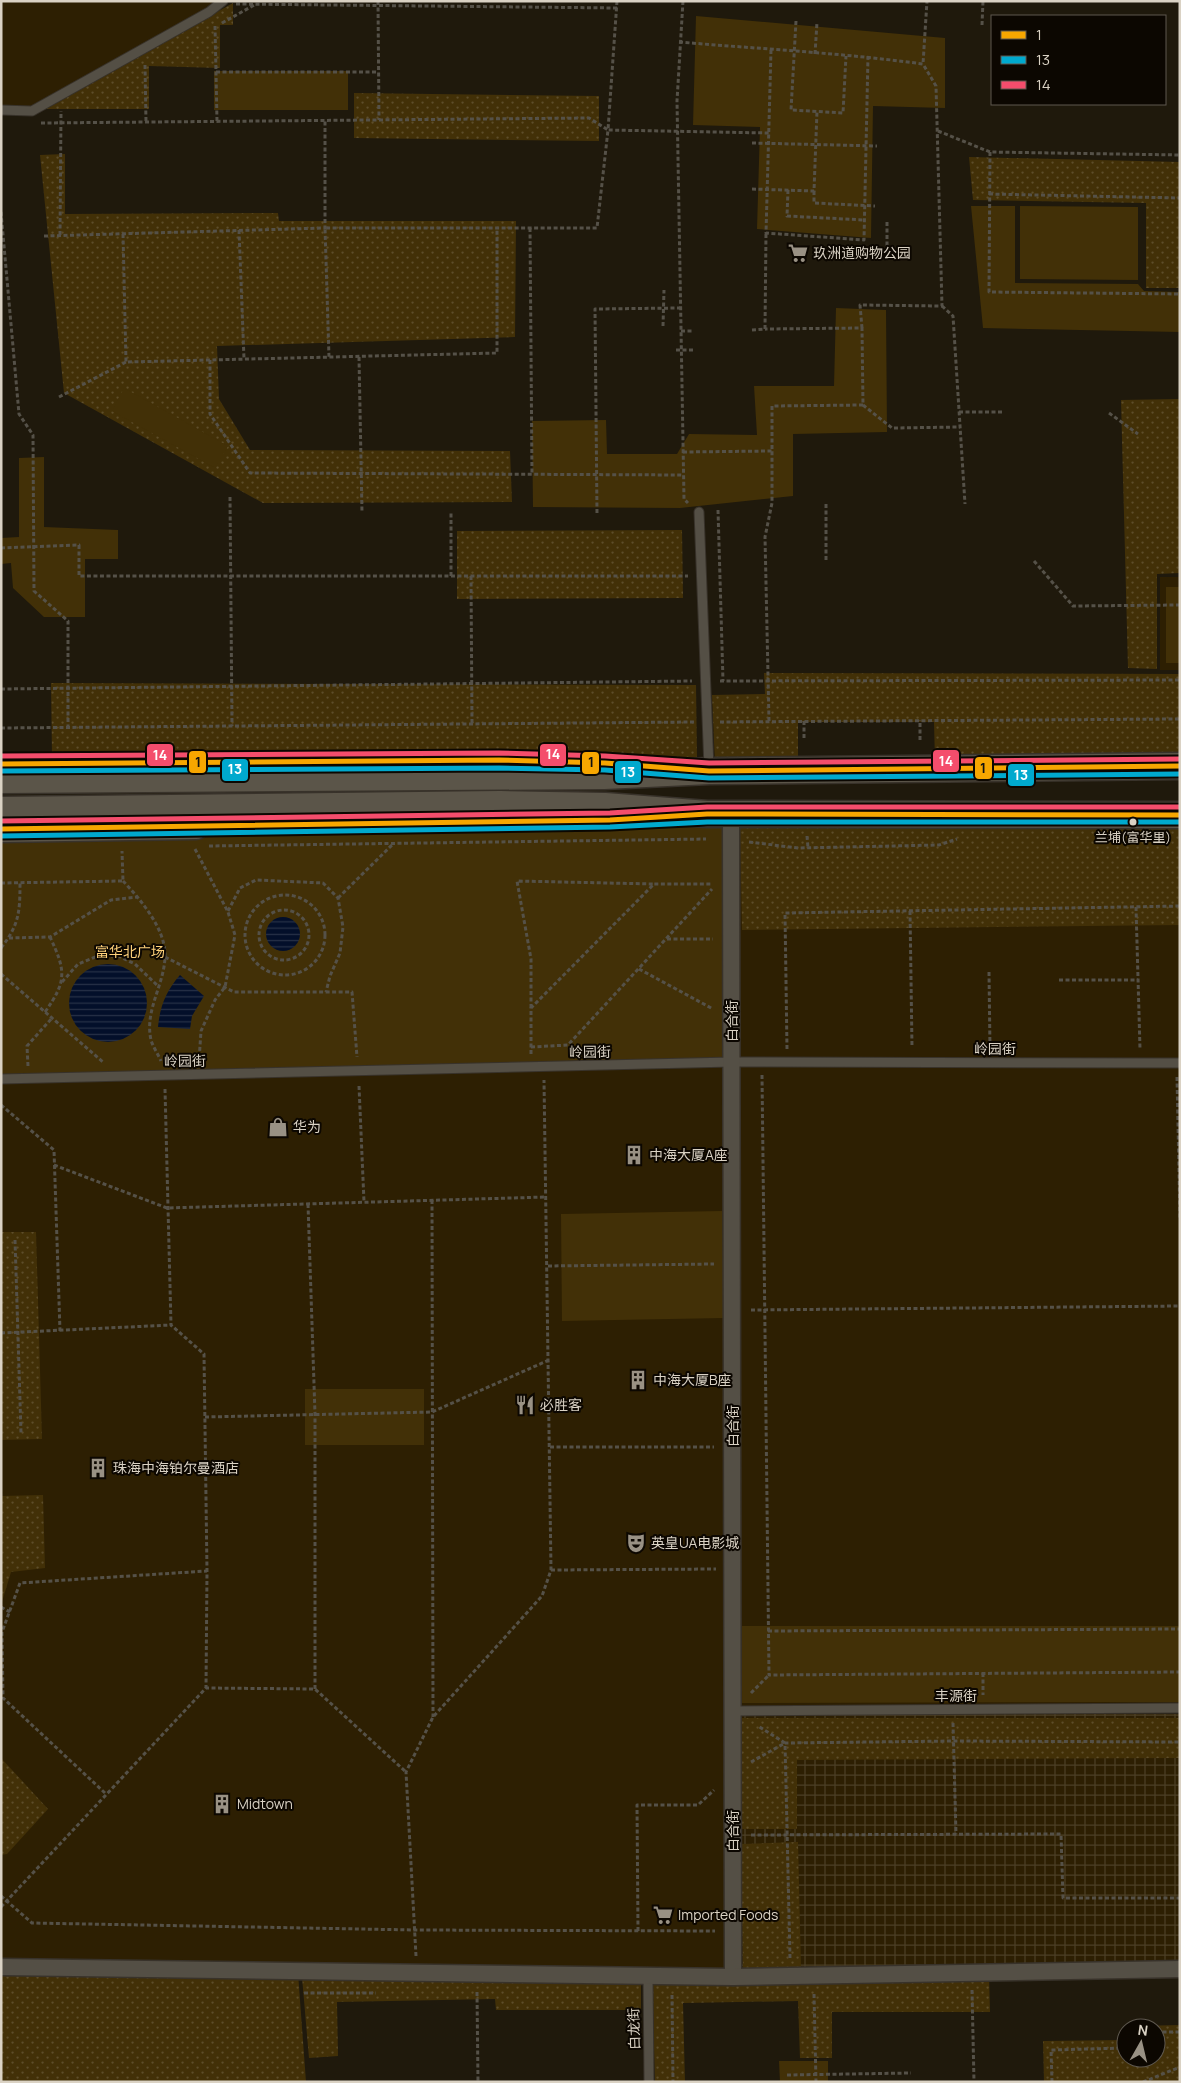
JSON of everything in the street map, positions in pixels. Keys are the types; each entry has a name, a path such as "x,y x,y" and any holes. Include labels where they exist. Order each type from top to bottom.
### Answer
{"main road":[{"path":"1,764 499,760 605,763 709,771"},
{"path":"1,780 604,776 709,771 1180,766"},
{"path":"1,810 500,804 605,806 723,823"},
{"path":"1,829 610,820 723,823 1180,815"}],"street":[{"name":"白合街","path":"723,823 732,940 733,1977"},
{"path":"1,1967 733,1977 1180,1969"}],"lane":[{"path":"1,110 32,111 209,12 223,2"},
{"path":"699,512 709,771"},
{"name":"岭园街","path":"1,1079 732,1062 1178,1063"},
{"name":"丰源街","path":"733,1711 1180,1708"},
{"name":"白龙街","path":"648,1976 649,2082"}],"path":[{"path":"44,236 325,228 597,228 608,130 618,1"},
{"path":"682,1 677,130 683,475 684,499 699,512"},
{"path":"928,1 923,64 936,86 942,306"},
{"path":"982,25 983,1"},
{"path":"223,2 617,8"},
{"path":"378,3 378,120"},
{"path":"208,30 256,4"},
{"path":"209,12 215,26 217,121"},
{"path":"796,20 791,110 843,113 846,56"},
{"path":"815,54 817,22"},
{"path":"680,42 815,54 868,56 923,64"},
{"path":"766,329 766,233 771,50"},
{"path":"766,233 864,240 868,56"},
{"path":"136,69 153,60"},
{"path":"145,64 146,122"},
{"path":"216,72 378,72"},
{"path":"60,235 60,110 69,106"},
{"path":"817,111 814,203 876,206"},
{"path":"33,123 589,118 608,130 769,133"},
{"path":"325,120 325,228 329,357"},
{"path":"938,131 990,152 1180,155"},
{"path":"752,143 877,146"},
{"path":"990,152 989,292 1180,294"},
{"path":"752,189 814,191"},
{"path":"788,190 787,216 864,220"},
{"path":"990,194 1180,198"},
{"path":"1,212 19,414 33,435 34,591 68,622 68,727"},
{"path":"887,222 887,252"},
{"path":"530,228 532,476"},
{"path":"59,397 126,362 497,353 497,229"},
{"path":"239,230 244,359"},
{"path":"123,234 126,362"},
{"path":"663,326 664,290"},
{"path":"863,405 860,305 942,306 953,316 965,504"},
{"path":"597,513 595,309 680,308"},
{"path":"752,330 862,328"},
{"path":"681,330 694,331"},
{"path":"676,350 694,350"},
{"path":"359,356 362,513"},
{"path":"210,360 210,414 250,474 683,475"},
{"path":"769,721 765,537 772,503 772,406 863,405 892,428 960,427"},
{"path":"959,412 1002,412"},
{"path":"1109,413 1138,434"},
{"path":"683,452 772,451"},
{"path":"230,497 232,726"},
{"path":"826,504 826,560"},
{"path":"718,510 723,681"},
{"path":"451,513 451,576"},
{"path":"1,548 79,545 79,576 701,576"},
{"path":"1034,561 1073,606 1180,605"},
{"path":"471,576 472,724"},
{"path":"1,689 68,690 706,681 1180,680"},
{"path":"1,728 1180,719"},
{"path":"920,720 920,740"},
{"path":"804,721 804,740"},
{"path":"199,1074 201,1030 215,1000 225,987 235,935 228,912 194,846 393,843 723,823 808,848 939,845 963,837"},
{"path":"807,834 808,848"},
{"path":"338,898 393,843"},
{"path":"122,846 123,881 138,897 155,922 165,952 150,1019 151,1033 165,1075 171,1325"},
{"path":"228,912 240,888 256,880 323,884 338,898 343,927 340,953 330,976 326,992"},
{"path":"1,883 123,881"},
{"path":"531,1047 568,1045 717,884 517,881 531,959 531,1008 531,1047 531,1067"},
{"path":"1,948 9,938 20,911 20,883"},
{"path":"531,1008 654,884"},
{"path":"291,896 309,903 318,912 323,924 323,942 316,959 307,968 295,973 282,974 269,971 257,964 249,953 245,940 245,926 251,913 260,903 272,897 291,896"},
{"path":"9,938 50,937 111,900 138,897"},
{"path":"787,1062 785,913 1180,906"},
{"path":"1136,907 1141,1063"},
{"path":"286,910 293,912 305,922 309,937 303,951 297,956 282,960 274,958 261,946 259,929 269,915 286,910"},
{"path":"910,910 912,1062"},
{"path":"50,937 62,963 62,982"},
{"path":"666,939 732,940"},
{"path":"45,1012 62,982 78,964 98,956 118,956 135,964 158,986"},
{"path":"164,957 234,992 352,992 364,1202"},
{"path":"639,968 732,1020"},
{"path":"988,972 990,1062"},
{"path":"1,974 120,1076"},
{"path":"1,980 7,979"},
{"path":"1058,980 1138,980"},
{"path":"28,1078 27,1046 52,1018"},
{"path":"762,1062 769,1675"},
{"path":"1178,1063 1180,1219"},
{"path":"417,1973 406,1772 432,1717 542,1596 551,1570 544,1066"},
{"path":"1,1105 54,1150 60,1331"},
{"path":"54,1165 168,1208 546,1197"},
{"path":"432,1200 432,1717"},
{"path":"308,1204 315,1414 315,1689"},
{"path":"15,1240 21,1433"},
{"path":"548,1266 732,1263"},
{"path":"732,1310 1180,1306"},
{"path":"1,1333 171,1325 204,1354 207,1571 206,1688 1,1907"},
{"path":"205,1417 432,1412 549,1360"},
{"path":"550,1448 733,1447"},
{"path":"551,1570 733,1569"},
{"path":"105,1794 3,1698 2,1632 20,1584 207,1571"},
{"path":"1,1607 10,1612"},
{"path":"768,1631 1180,1629"},
{"path":"785,1743 733,1711 769,1675 1180,1672"},
{"path":"983,1674 983,1710"},
{"path":"206,1688 315,1689 406,1772"},
{"path":"952,1710 956,1834"},
{"path":"638,1930 637,1805 698,1805 734,1772 785,1743 953,1740 1180,1742"},
{"path":"785,1743 790,1976"},
{"path":"733,1835 1061,1834 1062,1898 1180,1898"},
{"path":"1,1896 32,1923 415,1930 733,1931"},
{"path":"477,1974 478,2082"},
{"path":"648,1976 672,1995 681,1995"},
{"path":"962,1990 972,1990 974,2082"},
{"path":"804,1993 824,1993"},
{"path":"814,1993 816,2082"},
{"path":"672,1995 673,2082"},
{"path":"1166,2032 1180,2032"},
{"path":"1052,2082 1051,2050 1116,2048"},
{"path":"1143,2082 1180,2068"},
{"path":"787,2075 911,2073"}],"shaded area":[{"path":"1,1 223,1 32,111 1,110"},
{"path":"1160,577 1180,577 1180,670 1160,670"},
{"path":"1180,817 1180,1713 735,1710 732,821"},
{"path":"731,1063 732,1975 1,1966 1,1080"},
{"path":"736,1714 1180,1714 1180,1967 736,1975"}],"green space":[{"path":"233,3 233,25 220,25 220,68 149,66 149,109 45,109"},
{"path":"696,16 945,38 945,108 873,106 871,238 757,229 760,127 693,125"},
{"path":"214,71 348,71 348,110 214,110"},
{"path":"354,93 599,96 599,141 354,138"},
{"path":"65,154 65,214 278,213 279,221 516,221 515,337 217,346 219,399 250,450 510,451 512,502 263,503 64,393 40,155"},
{"path":"969,157 1180,162 1180,288 1146,288 1146,203 973,200"},
{"path":"971,206 1015,206 1015,283 1138,284 1144,291 1180,292 1180,332 983,328"},
{"path":"1020,206 1138,207 1138,280 1020,279"},
{"path":"836,308 886,310 887,432 793,434 793,496 680,508 533,507 532,421 606,420 607,454 677,454 689,434 757,435 754,386 834,386"},
{"path":"124,388 228,446 215,468 112,411"},
{"path":"1180,399 1180,573 1157,574 1157,669 1128,668 1121,400"},
{"path":"44,457 44,527 118,530 118,559 85,559 85,617 44,617 13,588 11,563 1,564 1,538 19,537 19,458"},
{"path":"682,530 683,598 457,599 457,531"},
{"path":"1166,587 1180,587 1180,663 1166,663"},
{"path":"764,673 1180,674 1180,760 935,761 934,722 798,722 798,765 715,764 712,695 765,694"},
{"path":"51,683 696,685 697,759 609,756 52,758"},
{"name":"富华北广场","path":"730,820 731,1061 1,1079 1,830"},
{"path":"1180,823 1180,925 742,930 740,828"},
{"path":"722,1211 724,1318 562,1321 561,1214"},
{"path":"1,1232 36,1232 42,1439 1,1440"},
{"path":"305,1389 424,1389 424,1445 305,1445"},
{"path":"43,1495 45,1568 11,1572 1,1605 1,1496"},
{"path":"742,1626 1180,1626 1180,1702 742,1703"},
{"path":"741,1718 1180,1718 1180,1758 797,1760 797,1829 741,1829"},
{"path":"1,1758 48,1809 7,1854 1,1855"},
{"path":"798,1842 801,1969 743,1970 741,1844"},
{"path":"1,1970 298,1973 306,2082 1,2082"},
{"path":"989,1975 990,2012 832,2012 832,2058 800,2058 798,2001 683,2003 685,2082 655,2082 652,1982"},
{"path":"302,1977 641,1980 641,2010 496,2010 495,1999 337,2002 338,2056 309,2058"},
{"path":"1166,2025 1180,2025 1180,2081 1044,2082 1043,2041 1116,2040 1116,2068 1166,2068"},
{"path":"779,2061 828,2061 828,2082 780,2082"}],"water":[{"path":"283,917 290,918 295,922 299,927 299,941 295,946 290,950 283,951 276,950 271,946 267,941 266,934 267,927 271,922 276,918"},
{"path":"100,964 116,964 130,970 141,981 147,995 147,1011 141,1025 130,1036 116,1042 100,1042 86,1036 75,1025 69,1011 69,995 75,981 86,970"},
{"path":"180,975 204,996 192,1016 190,1029 158,1027 164,999"}],"transit line":[{"name":"14","path":"1,756 499,753 605,756 709,763 1180,759"},
{"name":"1","path":"1,764 499,760 605,763 709,771 1180,766"},
{"name":"13","path":"1,771 499,768 605,770 709,778 1180,774"},
{"name":"14","path":"1,821 610,813 707,807 1180,807"},
{"name":"1","path":"1,829 610,820 707,814 1180,815"},
{"name":"13","path":"1,836 610,827 707,822 1180,822"}],"place":[{"name":"玖洲道购物公园","path":"798,253"},
{"name":"兰埔(富华里)","path":"1133,822"},
{"name":"华为","path":"278,1127"},
{"name":"中海大厦A座","path":"634,1155"},
{"name":"中海大厦B座","path":"638,1380"},
{"name":"必胜客","path":"525,1405"},
{"name":"珠海中海铂尔曼酒店","path":"98,1468"},
{"name":"英皇UA电影城","path":"636,1543"},
{"name":"Midtown","path":"222,1804"},
{"name":"Imported Foods","path":"663,1915"}]}
